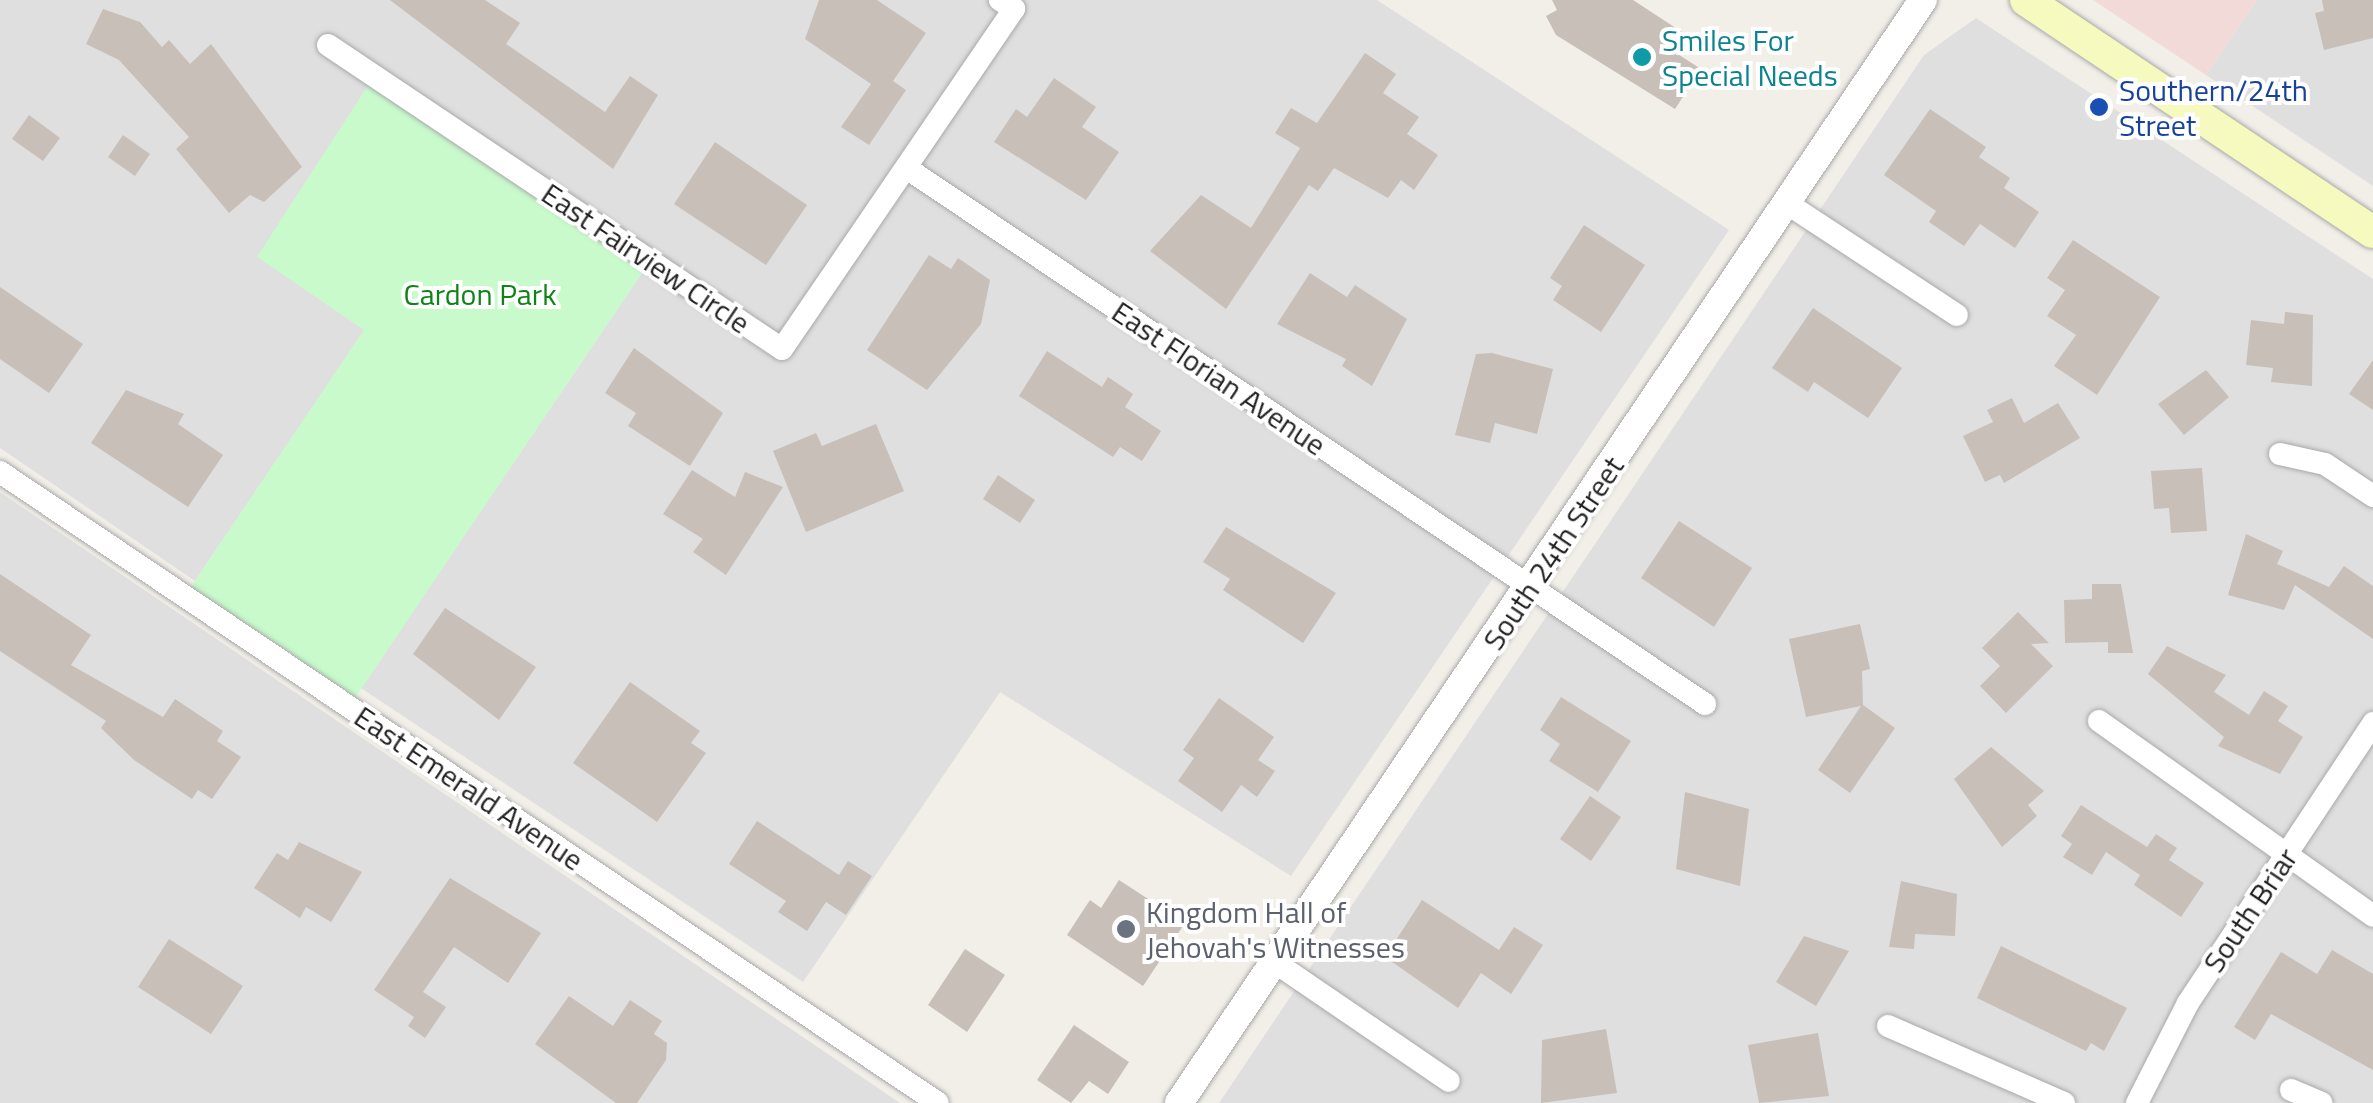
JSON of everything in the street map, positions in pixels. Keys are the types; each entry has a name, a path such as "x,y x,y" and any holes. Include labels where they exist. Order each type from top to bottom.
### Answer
{"main road":[{"path":"2026,0 2373,232"}],"street":[{"path":"908,168 1014,9 1000,0"},
{"name":"South 24th Street","path":"1179,1103 1530,588 1923,0"},
{"name":"East Fairview Circle","path":"328,45 782,349 908,168"},
{"name":"East Florian Avenue","path":"908,168 1704,704"},
{"path":"1788,204 1956,315"},
{"path":"2280,454 2325,464 2373,496"},
{"name":"East Emerald Avenue","path":"0,472 938,1103"},
{"path":"2099,720 2373,916"},
{"name":"South Briar","path":"2137,1103 2188,1002 2373,723"},
{"path":"1276,963 1449,1081"},
{"path":"1888,1026 2064,1103"},
{"path":"2291,1090 2320,1103"}],"shaded area":[{"path":"0,0 1377,0 1729,230 1291,876 1000,692 803,982 361,688 650,261 365,329 195,581 0,448"},
{"path":"2093,0 2257,0 2206,75"},
{"path":"2257,0 2373,0 2373,186 2206,75"},
{"path":"1976,18 2373,279 2373,1103 1219,1103 1924,55"},
{"path":"0,492 900,1103 0,1103"}],"green space":[{"name":"Cardon Park","path":"374,76 650,261 349,707 185,596 364,330 257,257"}],"building":[{"path":"390,0 485,0 520,23 506,44 605,112 630,76 658,95 613,169"},
{"path":"819,0 877,0 926,33 893,81 906,90 869,145 841,127 871,84 805,39"},
{"name":"Smiles For Special Needs","path":"1552,0 1633,0 1685,34 1673,51 1701,69 1675,109 1556,35 1546,16 1557,10"},
{"path":"2322,0 2373,0 2373,38 2324,50 2315,13 2324,11"},
{"path":"103,9 140,22 162,47 169,40 190,64 211,44 302,167 264,202 250,195 229,213 176,149 189,137 119,60 86,44"},
{"path":"1365,53 1396,74 1383,93 1419,117 1407,134 1438,155 1414,190 1401,180 1388,198 1334,168 1318,191 1309,185 1226,309 1150,251 1201,195 1251,228 1300,148 1275,133 1291,108 1317,123"},
{"path":"1054,78 1096,107 1082,127 1119,152 1086,200 994,142 1016,109 1027,117"},
{"path":"1930,109 1986,147 1979,157 2010,178 2004,188 2039,212 2015,248 1980,224 1964,246 1929,222 1936,211 1884,175"},
{"path":"29,115 60,138 43,161 12,139"},
{"path":"123,135 150,154 135,176 108,157"},
{"path":"715,142 807,205 766,265 674,204"},
{"path":"1584,225 1645,265 1601,332 1553,300 1562,286 1550,278"},
{"path":"2073,240 2160,297 2097,395 2054,366 2076,335 2047,316 2065,290 2047,278"},
{"path":"929,255 951,269 958,258 990,280 981,324 927,390 867,350"},
{"path":"1310,273 1347,297 1355,285 1407,319 1372,386 1342,366 1346,359 1277,324"},
{"path":"0,287 83,344 49,393 0,359"},
{"path":"1813,308 1902,368 1868,418 1814,382 1808,392 1772,368"},
{"path":"2285,312 2313,315 2312,386 2271,382 2273,368 2246,365 2251,320 2284,324"},
{"path":"634,348 723,413 690,466 628,426 636,413 605,393"},
{"path":"1047,351 1102,387 1108,377 1133,394 1125,407 1161,431 1142,461 1120,447 1113,457 1019,396"},
{"path":"1492,353 1553,369 1537,434 1495,423 1490,443 1455,435 1476,354"},
{"path":"2373,360 2373,410 2349,394"},
{"path":"2206,370 2229,397 2184,435 2158,404"},
{"path":"126,390 184,414 178,424 223,455 188,507 91,443"},
{"path":"2012,398 2024,423 2058,403 2080,438 2004,483 2000,475 1985,482 1963,436 1993,422 1987,410"},
{"path":"876,424 904,491 806,532 773,451 816,433 822,446"},
{"path":"2202,468 2207,531 2171,533 2169,508 2154,509 2151,471"},
{"path":"692,470 735,497 745,472 783,487 726,575 693,552 703,539 663,514"},
{"path":"998,475 1035,500 1020,523 983,499"},
{"path":"1679,521 1752,568 1714,627 1641,578"},
{"path":"1226,527 1336,593 1303,643 1223,590 1230,579 1203,562"},
{"path":"2246,534 2283,551 2277,564 2329,587 2344,566 2373,586 2373,639 2295,585 2284,610 2228,595"},
{"path":"0,574 91,635 71,665 163,717 175,699 223,731 217,741 241,757 212,799 198,790 192,799 134,760 101,728 106,721 0,651"},
{"path":"2092,584 2121,584 2133,653 2108,653 2108,642 2065,643 2064,600 2092,599"},
{"path":"445,608 536,667 499,720 413,654"},
{"path":"2018,612 2049,643 2031,644 2053,666 2006,713 1980,686 2000,666 1982,648"},
{"path":"1860,624 1870,669 1862,671 1863,705 1895,728 1850,793 1818,770 1861,706 1806,717 1789,639"},
{"path":"2167,646 2226,675 2214,692 2249,715 2264,691 2288,706 2278,721 2303,737 2280,774 2218,746 2224,737 2148,674"},
{"path":"630,682 700,731 691,743 706,753 657,822 573,763"},
{"path":"1561,697 1631,741 1598,792 1549,761 1560,744 1540,730"},
{"path":"1219,698 1274,737 1258,760 1275,771 1257,797 1241,785 1222,812 1178,781 1194,758 1183,750"},
{"path":"1991,747 2044,791 2028,805 2037,816 2002,847 1954,779"},
{"path":"1685,792 1749,809 1740,886 1676,869"},
{"path":"1590,796 1621,817 1591,861 1560,839"},
{"path":"2081,805 2147,847 2156,834 2177,848 2169,860 2204,883 2181,917 2134,885 2140,875 2106,852 2092,875 2063,857 2072,844 2061,836"},
{"path":"757,821 839,875 848,861 872,876 846,915 826,902 807,931 778,912 786,901 729,864"},
{"path":"299,842 362,872 331,922 306,907 300,918 254,888 277,853 288,860"},
{"path":"450,878 541,933 508,983 454,947 423,992 446,1007 425,1038 408,1026 414,1017 374,990"},
{"name":"Kingdom Hall of Jehovah's Witnesses","path":"1119,880 1185,923 1143,986 1067,935 1090,900 1101,908"},
{"path":"1901,881 1957,894 1955,936 1915,934 1914,949 1889,947"},
{"path":"1422,900 1499,950 1514,927 1543,945 1511,994 1481,973 1458,1008 1385,957"},
{"path":"1804,936 1849,951 1816,1006 1776,982"},
{"path":"169,939 243,986 211,1034 138,987"},
{"path":"2001,946 2127,1008 2104,1051 2091,1043 2086,1051 1977,998"},
{"path":"965,949 1005,975 967,1032 928,1005"},
{"path":"2332,950 2373,974 2373,1070 2271,1014 2255,1040 2234,1027 2281,952 2317,974"},
{"path":"569,996 613,1026 630,1000 662,1021 654,1034 667,1043 666,1060 637,1103 616,1103 535,1044"},
{"path":"1074,1025 1129,1062 1108,1094 1089,1081 1071,1103 1037,1080"},
{"path":"1606,1029 1617,1093 1541,1103 1542,1040"},
{"path":"1818,1033 1829,1096 1759,1103 1748,1045"}],"place":[{"name":"Smiles For Special Needs","path":"1642,57"},
{"name":"Southern/24th Street","path":"2099,107"},
{"name":"Kingdom Hall of Jehovah's Witnesses","path":"1126,929"}]}
